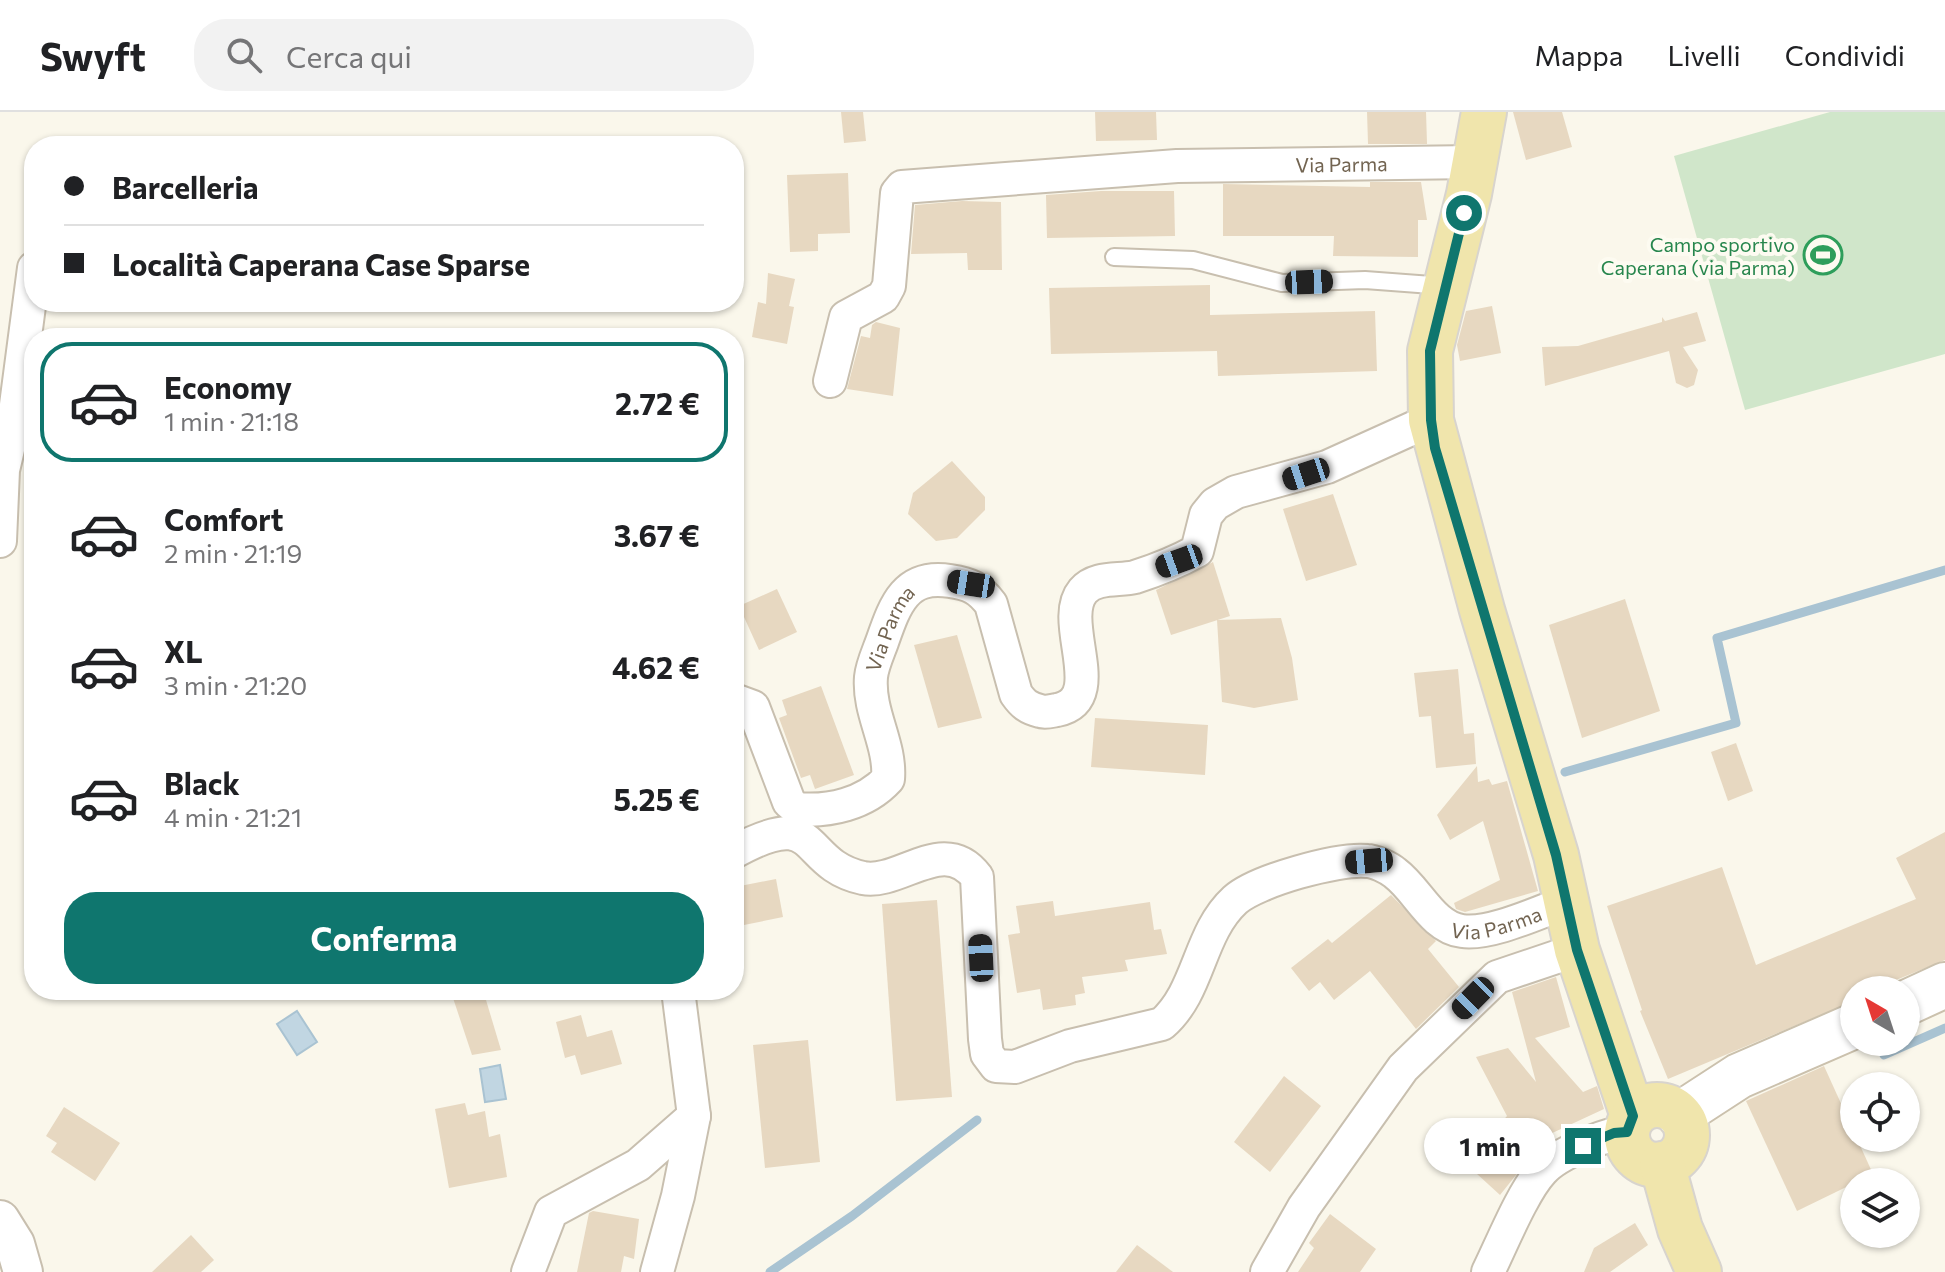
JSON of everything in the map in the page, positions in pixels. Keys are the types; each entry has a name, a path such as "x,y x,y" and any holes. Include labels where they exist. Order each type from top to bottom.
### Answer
{"main road":[{"name":"Via Parma","path":"1484,112 1430,351 1431,420 1435,448 1556,855 1577,950 1630,1124"},
{"path":"1920,997 1945,985"},
{"path":"1679,1115 1739,1076 1840,1032"},
{"path":"1656,1105 1669,1107 1679,1115 1687,1138 1683,1150 1662,1164 1648,1164 1637,1157 1629,1145 1630,1124 1643,1108 1656,1105"},
{"path":"1662,1164 1680,1229 1699,1272"}],"street":[{"name":"Via Parma","path":"830,381 846,317 883,297 889,286 897,193 902,187 1177,166 1474,162"},
{"path":"0,541 3,470 13,428 24,344"},
{"name":"Via Parma","path":"744,704 753,707 789,802 797,809 820,811 854,802 888,779 889,765 871,700 871,674 894,607 907,590 931,578 971,584 982,592 991,604 1016,694 1023,705 1043,713 1063,709 1076,700 1083,681 1075,625 1077,602 1085,588 1104,580 1131,578 1197,551 1206,515 1215,504 1236,492 1327,467 1431,420"},
{"name":"Via Parma","path":"744,847 776,831 798,834 846,871 866,879 936,861 954,859 967,863 977,877 985,1039 987,1054 996,1066 1015,1067 1070,1046 1162,1024 1174,1014 1188,989 1216,921 1237,898 1285,876 1369,861 1394,872 1443,925 1460,931 1478,932 1567,902"},
{"path":"1267,1272 1304,1207 1403,1068 1497,977 1577,950"},
{"path":"657,1272 678,1196 694,1116 679,1000"},
{"path":"528,1272 551,1212 638,1165 694,1116"},
{"path":"1488,1272 1542,1171 1583,1146 1630,1124"},
{"path":"0,1220 15,1244 23,1272"}],"lane":[{"path":"1114,257 1193,260 1282,283 1365,280 1446,286"}],"green space":[{"name":"Campo sportivo Caperana (via Parma)","path":"1830,112 1945,112 1945,354 1745,410 1674,156"}],"water":[{"path":"297,1011 317,1042 297,1055 277,1024"},
{"path":"500,1065 506,1099 485,1102 480,1069"}],"building":[{"path":"841,112 863,112 866,141 844,143"},
{"path":"1095,112 1156,112 1157,140 1096,141"},
{"path":"1367,112 1426,112 1427,144 1368,144"},
{"path":"1513,112 1562,112 1572,147 1526,160"},
{"path":"848,173 850,233 818,234 818,251 790,252 787,175"},
{"path":"1370,182 1421,182 1427,220 1418,220 1418,257 1333,256 1334,236 1223,236 1223,184 1370,187"},
{"path":"1174,191 1175,236 1047,238 1046,195"},
{"path":"1001,202 1002,270 968,270 967,253 911,254 915,205"},
{"path":"768,273 795,279 789,306 794,307 787,344 752,337 758,302 766,304"},
{"path":"1210,285 1210,315 1375,311 1377,371 1218,376 1217,351 1051,354 1049,288"},
{"path":"1492,306 1501,353 1460,361 1457,345 1466,311"},
{"path":"1697,312 1706,341 1683,347 1698,370 1694,385 1687,388 1676,383 1669,351 1545,386 1542,347 1578,346 1662,322 1662,317 1665,321"},
{"path":"876,322 900,328 893,396 847,389 861,336 870,338 872,325"},
{"path":"952,461 985,497 985,510 957,538 936,541 908,514 913,493"},
{"path":"1333,494 1357,565 1306,581 1283,509"},
{"path":"1213,562 1230,616 1171,635 1156,590"},
{"path":"777,589 797,632 759,650 744,617 744,604"},
{"path":"1625,599 1660,711 1582,738 1549,625"},
{"path":"1281,618 1292,658 1298,700 1254,708 1222,702 1217,620"},
{"path":"957,635 982,718 938,728 914,645"},
{"path":"1458,669 1464,734 1474,733 1476,764 1436,768 1431,716 1419,717 1414,673"},
{"path":"821,686 854,775 815,789 810,775 801,778 779,718 787,715 782,700"},
{"path":"1095,718 1208,725 1205,775 1091,767"},
{"path":"1736,743 1753,791 1728,801 1711,752"},
{"path":"1477,766 1478,782 1489,779 1492,785 1507,781 1538,891 1465,912 1456,909 1454,903 1500,880 1483,821 1450,840 1437,815"},
{"path":"1945,832 1945,960 1906,976 1840,976 1840,1007 1668,1079 1640,1011 1607,906 1722,867 1756,965 1916,899 1896,858"},
{"path":"776,879 783,917 744,925 744,885"},
{"path":"1391,895 1436,941 1428,949 1459,987 1416,1029 1370,971 1334,1000 1320,982 1309,991 1291,968 1328,939 1332,943"},
{"path":"937,900 952,1097 896,1101 882,904"},
{"path":"1053,901 1055,916 1150,902 1154,930 1161,929 1167,954 1125,960 1128,971 1082,977 1085,993 1075,995 1076,1005 1043,1010 1040,989 1017,993 1008,935 1020,933 1016,906"},
{"path":"1556,977 1570,1027 1535,1038 1583,1092 1597,1086 1604,1109 1548,1135 1500,1195 1465,1163 1507,1116 1476,1057 1508,1048 1536,1082 1512,992"},
{"path":"454,1000 486,1000 501,1050 472,1055"},
{"path":"581,1015 587,1037 612,1030 622,1064 581,1075 575,1055 565,1058 556,1022"},
{"path":"808,1040 820,1162 765,1168 753,1045"},
{"path":"1824,1066 1840,1101 1840,1152 1863,1152 1870,1168 1840,1168 1840,1190 1797,1211 1746,1101"},
{"path":"1284,1076 1321,1106 1270,1172 1234,1142"},
{"path":"465,1103 468,1115 485,1111 489,1137 500,1134 507,1177 449,1188 435,1109"},
{"path":"64,1107 120,1143 95,1181 51,1152 57,1143 46,1136"},
{"path":"593,1211 639,1219 634,1259 624,1256 621,1272 577,1272 589,1213"},
{"path":"1330,1214 1376,1249 1360,1272 1298,1272 1314,1248 1309,1243"},
{"path":"1635,1223 1648,1245 1610,1272 1584,1272 1594,1248"},
{"path":"191,1235 214,1260 201,1272 152,1272"},
{"path":"1137,1245 1173,1272 1116,1272"}],"waterway":[{"path":"1565,772 1736,723 1717,638 1945,570"},
{"path":"1920,1039 1945,1028"},
{"path":"770,1272 852,1216 977,1120"}],"place":[{"name":"Campo sportivo Caperana (via Parma)","path":"1823,255"}],"route":[{"path":"1464,213 1430,351 1431,420 1435,448 1556,855 1577,950 1633,1116 1627,1132 1614,1133 1583,1146"}]}
